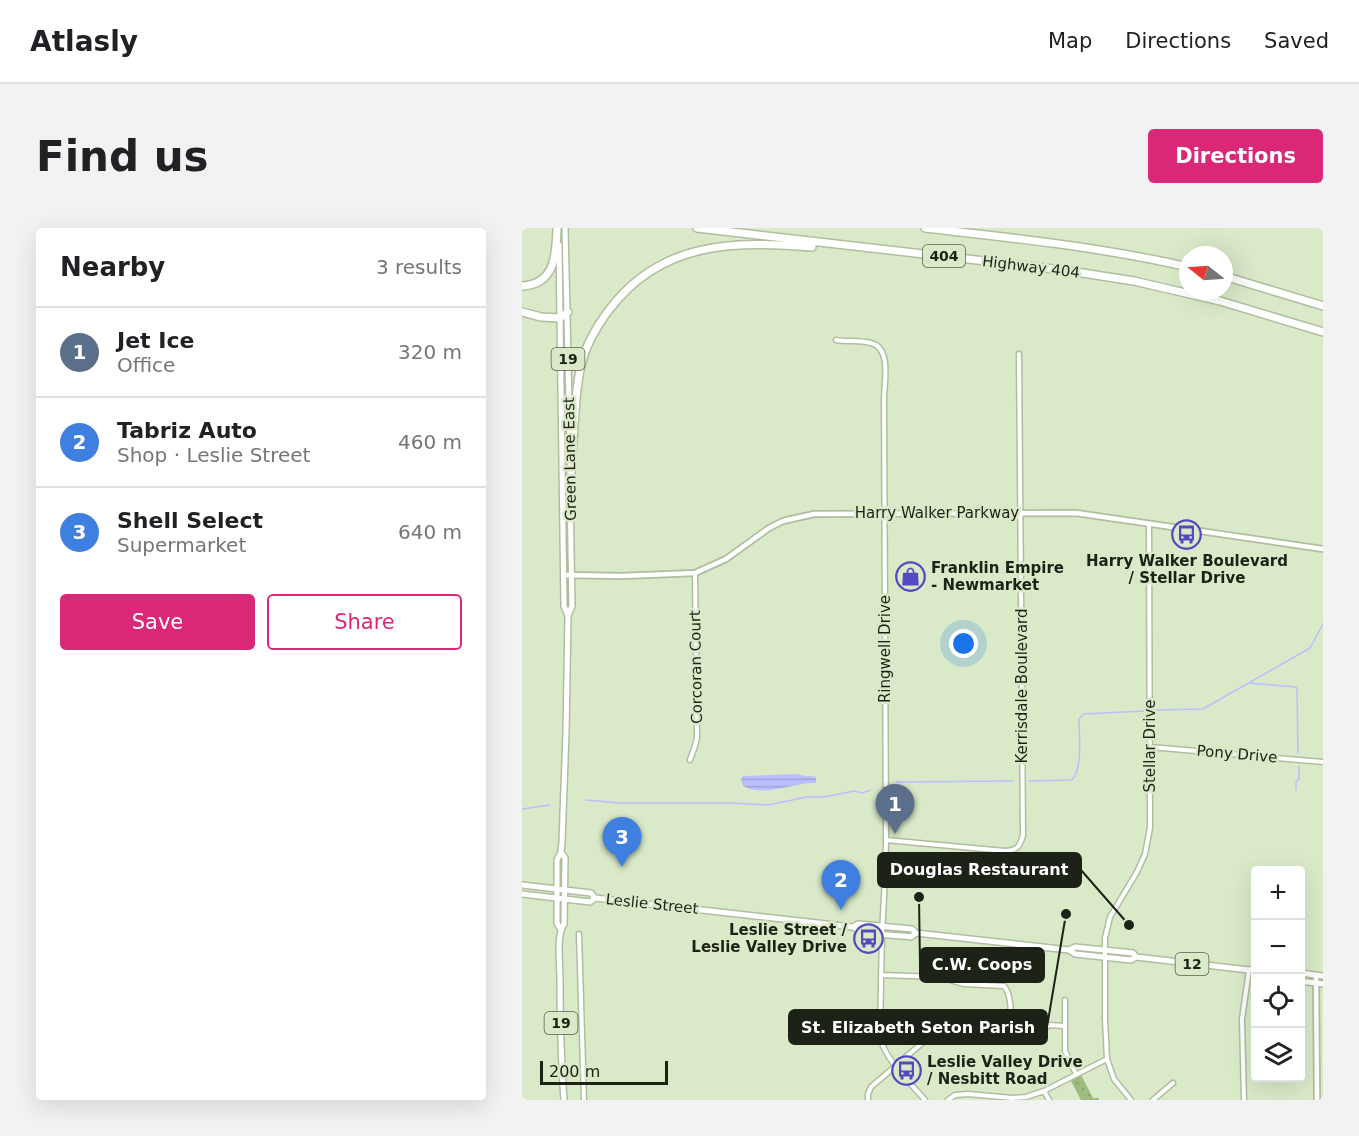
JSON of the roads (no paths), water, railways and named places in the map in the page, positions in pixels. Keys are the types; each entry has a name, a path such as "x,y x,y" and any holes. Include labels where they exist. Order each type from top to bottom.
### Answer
{"highway":[{"path":"522,286 539,281 550,270 556,253 558,228"},
{"name":"Highway 404","path":"697,228 1063,270 1134,281 1220,301 1323,332"},
{"name":"Highway 404","path":"925,228 1088,249 1179,265"},
{"path":"570,489 576,392 586,348 600,322 622,293 634,282 666,262 685,254 720,246 771,244 828,248 841,245"},
{"path":"1233,279 1323,306"},
{"path":"522,312 541,317 560,318 568,312"}],"main road":[{"name":"Green Lane East","path":"558,228 564,606 568,616"},
{"name":"Green Lane East","path":"561,930 557,923 557,860 561,852 568,616 572,606 573,574 565,228"},
{"name":"Green Lane East","path":"561,852 565,858 564,924 561,930 561,1068 564,1100"},
{"name":"Leslie Street","path":"522,885 591,893 595,898 852,927 857,931 911,937 916,933"},
{"name":"Leslie Street","path":"522,894 590,902 595,898"},
{"name":"Leslie Street","path":"852,927 858,924 912,929 916,933 1068,950 1075,954 1105,958 1131,960 1136,957 1251,969"},
{"name":"Leslie Street","path":"1068,950 1075,947 1105,950 1133,953 1136,957"},
{"path":"1305,974 1323,976"},
{"path":"1305,982 1323,984"}],"street":[{"name":"Ringwell Drive","path":"836,340 872,343 882,349 884,355 885,840 880,1032 883,1046 926,1100"},
{"name":"Kerrisdale Boulevard","path":"885,840 1005,851 1020,846 1023,835 1019,354"},
{"name":"Harry Walker Parkway","path":"564,575 621,576 695,573 726,559 769,528 783,521 813,514 1076,513 1323,549"},
{"name":"Stellar Drive","path":"1107,1059 1105,938 1110,917 1138,869 1147,845 1150,818 1149,524"},
{"name":"Corcoran Court","path":"690,760 696,746 695,573"},
{"name":"Pony Drive","path":"1150,747 1323,762"},
{"path":"579,934 584,1100"},
{"path":"1244,1100 1242,1018 1247,979 1251,971"},
{"path":"881,975 939,977 964,984 1004,986 1008,991 1010,1001 1010,1041"},
{"path":"1316,975 1317,1100"},
{"path":"1065,1000 1065,1051 1076,1074"},
{"path":"868,1100 871,1087 919,1045 935,1035 1010,1041 1020,1040 1050,1025 1064,1026"},
{"path":"948,1100 956,1095 968,1094 1020,1098 1035,1095 1107,1059 1114,1079 1131,1100"},
{"path":"1153,1100 1173,1083"},
{"path":"1044,1091 1049,1100"}],"water":[{"path":"799,774 816,777 816,783 760,790 743,786 741,780 743,776"}],"waterway":[{"path":"1154,710 1203,709 1310,648 1323,624"},
{"path":"1249,683 1297,688 1298,753"},
{"path":"1029,781 1072,780 1079,760 1079,719 1084,714 1145,711"},
{"path":"1296,790 1299,767"},
{"path":"896,782 1013,781"},
{"path":"586,800 620,803 768,805 807,797 824,797 854,791 862,793 871,790"},
{"path":"522,809 550,805"}],"place":[{"name":"Harry Walker Boulevard / Stellar Drive","path":"1187,534"},
{"name":"Franklin Empire - Newmarket","path":"910,577"},
{"name":"Jet Ice","path":"895,834"},
{"name":"Shell Select","path":"622,867"},
{"name":"C.W. Coops","path":"919,897"},
{"name":"Tabriz Auto","path":"841,910"},
{"name":"St. Elizabeth Seton Parish","path":"1066,914"},
{"name":"Douglas Restaurant","path":"1129,925"},
{"name":"Leslie Street / Leslie Valley Drive","path":"868,939"},
{"name":"Leslie Valley Drive / Nesbitt Road","path":"906,1071"}]}
